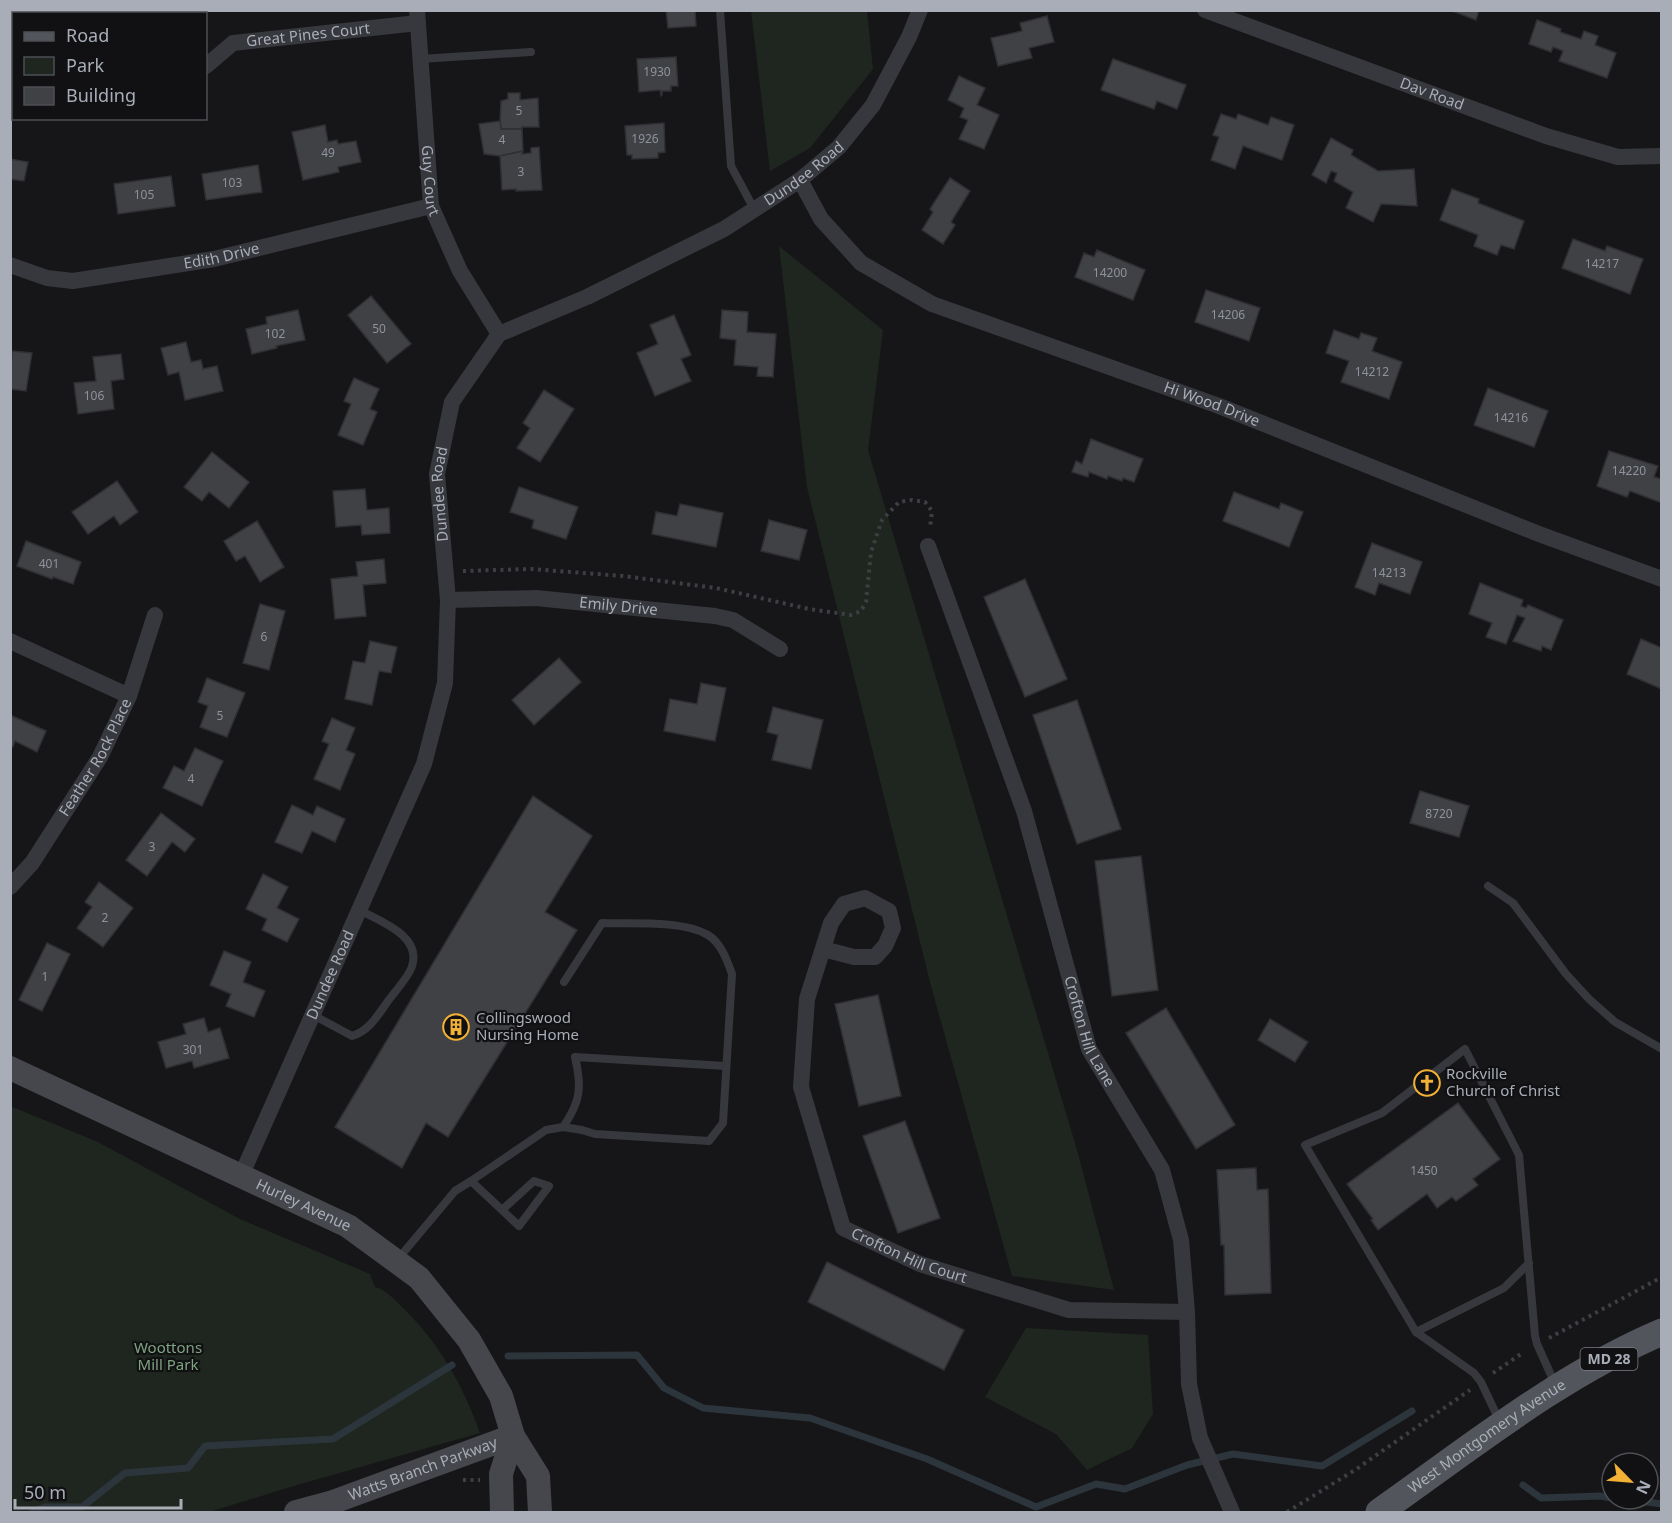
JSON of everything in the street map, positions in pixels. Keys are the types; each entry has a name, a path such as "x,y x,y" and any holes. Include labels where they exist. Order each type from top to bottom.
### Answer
{"main road":[{"name":"West Montgomery Avenue","path":"1379,1512 1557,1387 1662,1332"}],"street":[{"name":"Dundee Road","path":"241,1176 424,764 445,683 448,600 437,474 452,402 499,334 587,297 724,229 800,180 839,147 873,105 909,37 920,10"},
{"name":"Dav Road","path":"1205,10 1545,136 1618,157 1662,156"},
{"name":"Guy Court","path":"417,17 432,206 460,271 499,334"},
{"name":"Great Pines Court","path":"207,65 233,43 417,17"},
{"name":"Hi Wood Drive","path":"800,180 821,219 861,263 932,304 1219,406 1539,534 1662,579"},
{"name":"Edith Drive","path":"10,265 47,278 73,281 214,260 432,206"},
{"name":"Crofton Hill Lane","path":"928,546 1024,811 1089,1049 1162,1170 1181,1240 1187,1312 1189,1384 1200,1438 1232,1512"},
{"name":"Emily Drive","path":"448,600 536,598 715,616 733,620 780,649"},
{"name":"Feather Rock Place","path":"10,887 32,863 100,757 129,696 155,615"},
{"path":"10,641 129,696"},
{"name":"Crofton Hill Court","path":"823,949 807,999 801,1087 843,1228 920,1264 1069,1310 1187,1312"},
{"name":"Hurley Avenue","path":"10,1068 348,1226 419,1278 469,1340 501,1396 513,1436 538,1476 540,1512"},
{"path":"502,1512 501,1474 513,1436"},
{"name":"Watts Branch Parkway","path":"296,1512 333,1502 513,1436"}],"lane":[{"path":"720,10 731,166 754,209"},
{"path":"420,59 531,52"},
{"path":"1488,886 1514,903 1566,974 1590,999 1616,1022 1662,1049"},
{"path":"313,1015 352,1036 361,1033 376,1019 412,967 413,951 405,937 389,925 359,910"},
{"path":"396,1262 455,1191 546,1130 563,1127 595,1134 709,1141 723,1123 732,974 725,954 709,936 681,926 602,923 564,982"},
{"path":"1501,1426 1481,1382 1474,1373 1416,1332 1305,1145 1382,1113 1465,1049 1520,1155 1532,1314 1537,1344 1557,1387"},
{"path":"563,1127 574,1112 578,1095 580,1079 575,1057 726,1066"},
{"path":"471,1181 519,1226 549,1186 534,1181 502,1210"},
{"path":"1416,1332 1504,1288 1529,1263"}],"path":[{"path":"445,571 531,569 623,576 716,588 809,609 851,615 861,611 866,603 871,552 882,520 899,502 912,500 925,502 932,511 928,546"}],"green space":[{"path":"751,11 867,11 873,69 810,148 770,171"},
{"path":"779,246 883,330 868,450 1077,1150 1114,1290 1012,1276 931,986 807,487"},
{"name":"Woottons Mill Park","path":"10,1106 98,1142 240,1219 370,1274 375,1287 395,1300 436,1347 457,1380 480,1433 209,1512 11,1512"},
{"path":"1026,1328 1148,1335 1153,1414 1132,1448 1087,1470 1056,1434 985,1397"}],"building":[{"path":"109,10 151,10 150,12 108,12"},
{"path":"666,10 695,10 696,26 668,28"},
{"path":"1450,10 1479,10 1476,20"},
{"path":"1047,16 1054,42 1029,48 1032,58 998,66 991,38 1022,31 1020,23"},
{"path":"1537,20 1561,29 1560,32 1581,39 1584,31 1598,36 1595,45 1616,53 1607,78 1559,61 1563,51 1553,47 1551,52 1529,44"},
{"path":"676,57 678,86 671,86 671,91 662,91 661,96 660,90 639,92 637,59"},
{"path":"1113,59 1186,85 1177,109 1157,101 1154,109 1101,90"},
{"path":"959,76 985,88 977,105 999,115 984,149 959,139 968,120 960,117 964,108 948,100"},
{"path":"508,93 520,93 520,100 538,98 539,127 501,129 501,101 508,99"},
{"path":"1221,114 1236,119 1238,114 1268,125 1271,117 1294,125 1282,160 1243,146 1235,169 1211,160 1219,137 1213,135"},
{"path":"500,121 501,129 522,129 523,151 500,156 484,154 479,124"},
{"path":"664,123 665,152 658,153 658,158 632,159 632,155 627,155 625,126"},
{"path":"325,125 328,142 337,140 338,144 356,141 361,162 338,167 339,172 303,180 292,132"},
{"path":"1331,138 1353,150 1351,155 1378,171 1414,169 1417,206 1381,204 1373,222 1346,208 1353,192 1334,181 1337,173 1331,171 1326,183 1312,175"},
{"path":"539,147 542,190 502,190 500,156 523,151 522,154 531,153 531,148"},
{"path":"10,159 28,162 24,181 10,179"},
{"path":"258,165 262,192 206,200 202,174"},
{"path":"171,176 175,206 118,214 114,184"},
{"path":"950,178 970,191 951,222 955,225 943,244 922,230 933,212 930,209"},
{"path":"1452,189 1479,199 1478,203 1524,221 1514,249 1501,245 1497,255 1474,246 1478,235 1440,220"},
{"path":"1573,239 1605,251 1607,246 1643,259 1630,294 1562,268"},
{"path":"1097,250 1145,270 1133,300 1075,277 1084,253 1094,257"},
{"path":"1206,290 1260,308 1249,341 1195,322"},
{"path":"371,296 411,344 387,363 348,315"},
{"path":"298,310 305,340 252,354 246,329 267,324 266,317"},
{"path":"722,310 748,312 747,332 776,334 773,377 757,376 758,367 734,365 736,340 720,338"},
{"path":"674,315 691,355 681,359 691,381 655,396 637,353 658,344 650,325"},
{"path":"1334,330 1359,339 1361,333 1377,338 1372,351 1402,362 1389,399 1341,382 1349,361 1326,353"},
{"path":"186,342 191,362 201,360 203,369 217,366 223,391 185,400 179,372 168,375 161,348"},
{"path":"12,351 32,353 26,391 10,389"},
{"path":"121,354 124,379 111,381 114,409 78,414 74,383 96,381 93,357"},
{"path":"354,378 379,389 370,409 377,412 363,445 338,435 351,404 344,401"},
{"path":"1488,388 1548,411 1534,447 1474,425"},
{"path":"544,390 574,409 540,462 517,448 530,428 523,423"},
{"path":"1091,439 1143,459 1134,482 1108,476 1107,479 1089,472 1088,477 1072,472 1076,461 1082,464"},
{"path":"1609,451 1658,466 1654,477 1662,479 1662,503 1630,491 1627,497 1597,486"},
{"path":"212,452 249,482 229,508 209,492 202,501 184,487"},
{"path":"117,481 138,512 120,525 114,516 88,534 72,512"},
{"path":"519,487 578,507 566,539 532,528 534,520 510,512"},
{"path":"365,489 367,510 389,508 390,533 362,535 361,525 336,527 333,491"},
{"path":"1234,492 1279,509 1281,503 1303,512 1289,547 1223,521"},
{"path":"680,504 723,513 716,547 652,534 656,512 677,516"},
{"path":"769,520 807,530 799,560 761,551"},
{"path":"257,521 284,567 260,582 245,556 236,561 224,541"},
{"path":"26,541 81,562 73,584 17,566"},
{"path":"1372,543 1422,562 1410,594 1379,583 1375,595 1355,587"},
{"path":"384,559 386,583 363,585 366,616 335,619 331,579 358,576 356,562"},
{"path":"1025,579 1067,679 1025,697 984,597"},
{"path":"1480,583 1523,600 1521,606 1526,608 1528,605 1563,620 1551,650 1542,646 1541,651 1513,641 1525,618 1517,615 1506,644 1486,637 1492,623 1469,614"},
{"path":"260,604 285,611 269,670 243,663"},
{"path":"1641,639 1662,648 1662,689 1627,674"},
{"path":"370,641 397,647 391,673 379,671 372,705 345,699 353,661 365,663"},
{"path":"559,658 581,682 534,725 512,700"},
{"path":"207,678 245,693 227,737 200,727 208,706 198,702"},
{"path":"701,683 726,688 715,741 664,731 670,699 697,704"},
{"path":"1077,700 1121,829 1077,844 1033,715"},
{"path":"773,707 823,720 811,769 772,760 778,735 767,732"},
{"path":"10,715 46,731 37,752 15,741 13,747 10,746"},
{"path":"332,718 355,728 346,750 355,754 340,790 314,779 329,744 322,741"},
{"path":"195,748 223,761 202,806 163,788 174,766 184,771"},
{"path":"1420,791 1469,806 1459,837 1410,823"},
{"name":"Collingswood Nursing Home","path":"533,796 592,836 545,912 577,930 448,1137 426,1123 402,1168 335,1127"},
{"path":"292,805 313,815 317,806 345,819 335,842 312,831 302,853 275,842"},
{"path":"161,813 195,839 185,852 172,842 147,876 126,860"},
{"path":"1141,856 1158,990 1112,996 1095,861"},
{"path":"263,874 288,887 277,908 299,919 287,942 262,930 267,919 246,909"},
{"path":"99,882 133,908 103,947 77,928 92,907 85,902"},
{"path":"47,943 70,954 42,1011 19,1000"},
{"path":"224,951 251,962 243,982 265,991 254,1017 226,1006 231,994 210,985"},
{"path":"878,995 901,1096 859,1106 835,1004"},
{"path":"1166,1008 1235,1125 1196,1149 1126,1033"},
{"path":"204,1018 208,1032 220,1028 229,1058 194,1068 192,1061 166,1068 158,1042 186,1034 183,1024"},
{"path":"1270,1019 1308,1042 1295,1062 1258,1040"},
{"name":"Rockville Church of Christ","path":"1458,1103 1500,1159 1473,1179 1478,1185 1456,1201 1452,1197 1437,1208 1427,1194 1378,1230 1371,1220 1373,1219 1347,1184"},
{"path":"905,1121 940,1218 898,1233 863,1136"},
{"path":"1256,1168 1257,1190 1268,1189 1271,1293 1225,1295 1224,1245 1221,1245 1217,1170"},
{"path":"827,1262 964,1330 944,1370 808,1302"}],"waterway":[{"path":"508,1356 637,1355 664,1388 703,1408 810,1418 927,1459 1036,1507 1096,1484 1125,1489 1187,1465 1233,1454 1322,1466 1412,1411"},
{"path":"33,1512 45,1507 82,1507 125,1473 188,1468 205,1446 333,1439 452,1365"},
{"path":"1523,1485 1541,1498 1600,1496"}],"place":[{"name":"Collingswood Nursing Home","path":"456,1027"},
{"name":"Rockville Church of Christ","path":"1427,1083"}]}
